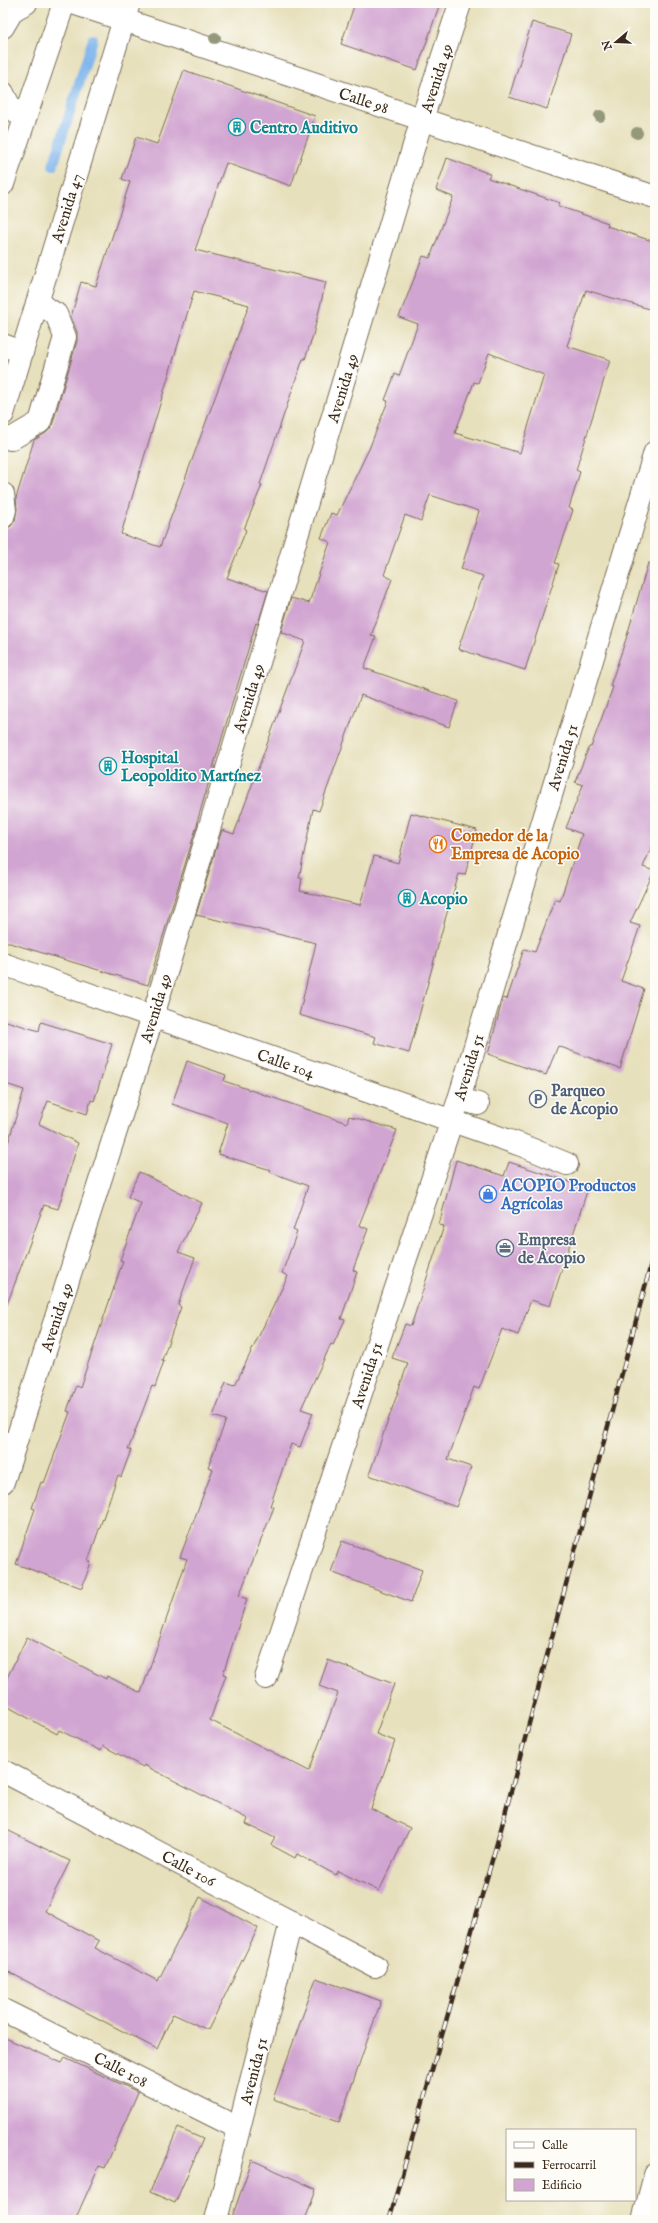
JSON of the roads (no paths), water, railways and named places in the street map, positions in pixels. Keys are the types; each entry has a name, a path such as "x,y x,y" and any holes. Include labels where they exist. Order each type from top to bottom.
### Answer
{"street":[{"path":"3,27 13,10 26,3"},
{"path":"3,184 7,154 24,119 64,3"},
{"name":"Calle 98","path":"73,3 126,11 422,119 655,197"},
{"name":"Avenida 49","path":"3,1482 153,1016 422,119 460,4"},
{"name":"Avenida 47","path":"3,414 12,348 37,303 126,11"},
{"path":"3,93 9,105 24,119"},
{"path":"3,437 11,439 40,422 65,337 56,314 37,303"},
{"name":"Avenida 51","path":"266,1678 450,1120 469,1102 655,452"},
{"path":"3,494 5,510 3,517"},
{"name":"Calle 104","path":"3,964 450,1120 524,1138 567,1164"},
{"name":"Calle 106","path":"3,1771 375,1966"},
{"name":"Avenida 51","path":"216,2220 291,1922"},
{"name":"Calle 108","path":"3,2010 238,2128"},
{"path":"643,2220 655,2175"}],"waterway":[{"path":"53,166 93,39"}],"railway":[{"path":"389,2220 501,1829 655,1249"}],"place":[{"name":"Centro Auditivo","path":"237,127"},
{"name":"Hospital Leopoldito Martínez","path":"108,766"},
{"name":"Comedor de la Empresa de Acopio","path":"438,844"},
{"name":"Acopio","path":"407,898"},
{"name":"Parqueo de Acopio","path":"538,1099"},
{"name":"ACOPIO Productos Agrícolas","path":"488,1194"},
{"name":"Empresa de Acopio","path":"505,1248"}]}
